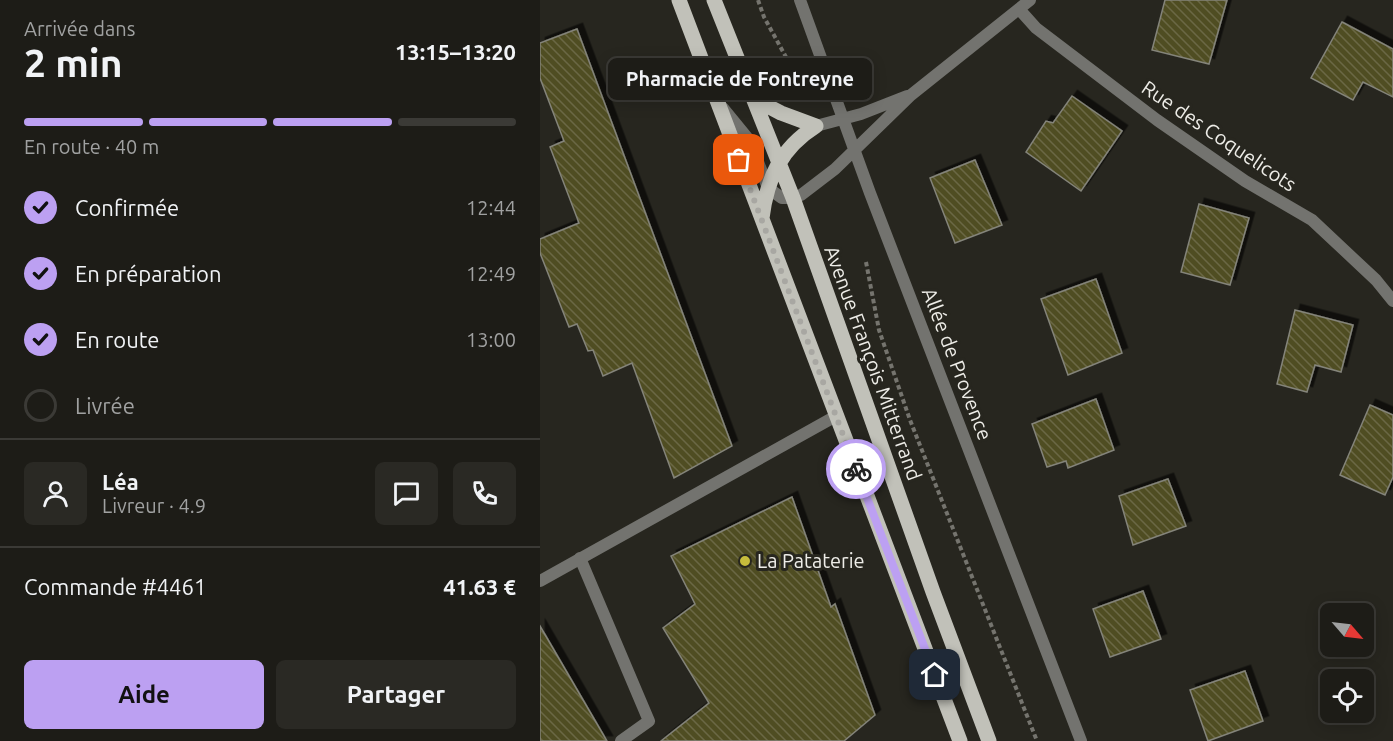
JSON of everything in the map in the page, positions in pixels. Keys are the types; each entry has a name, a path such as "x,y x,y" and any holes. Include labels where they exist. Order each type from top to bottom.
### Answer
{"main road":[{"path":"679,0 960,741"},
{"name":"Avenue François Mitterrand","path":"714,0 793,198 933,592 989,741"},
{"path":"754,99 781,113 816,126"},
{"path":"762,220 768,188 778,161 799,137 816,126"}],"street":[{"name":"Allée de Provence","path":"800,0 843,119 1081,741"},
{"path":"716,99 750,141 768,188 782,198 793,198 801,195 835,170 911,95 1030,0"},
{"name":"Rue des Coquelicots","path":"1019,9 1036,27 1157,120 1245,181 1312,220 1376,280 1393,301"},
{"path":"816,126 911,95"},
{"path":"540,581 836,416"},
{"path":"580,558 649,721 621,741"}],"path":[{"path":"758,0 764,17 798,80 816,126"},
{"path":"865,257 879,330 906,409 1037,741"}],"building":[{"path":"1165,0 1227,0 1209,64 1152,50"},
{"path":"1342,22 1393,49 1393,97 1363,82 1353,100 1311,78"},
{"path":"577,29 732,446 674,478 632,363 603,376 593,350 588,351 577,324 569,327 540,253 540,239 579,223 550,147 564,141 540,78 540,43"},
{"path":"1072,96 1122,131 1081,191 1026,152 1046,121 1053,123"},
{"path":"975,160 1002,225 955,243 930,178"},
{"path":"1199,204 1249,218 1230,285 1181,272"},
{"path":"1096,279 1122,353 1068,375 1041,299"},
{"path":"1295,310 1353,325 1341,372 1315,365 1307,392 1277,384"},
{"path":"1096,399 1114,450 1068,468 1066,461 1047,467 1032,424"},
{"path":"1370,405 1393,415 1393,477 1385,495 1340,475"},
{"path":"1168,479 1186,526 1133,545 1119,496"},
{"path":"792,497 831,607 835,604 875,715 844,741 661,741 709,703 663,628 695,604 671,556"},
{"path":"1143,591 1161,639 1110,657 1093,609"},
{"path":"540,626 607,741 540,741"},
{"path":"1245,671 1263,721 1208,741 1190,690"}],"way so far":[{"path":"739,160 856,469"}],"place":[{"name":"Pharmacie de Fontreyne","path":"739,160"},
{"name":"La Pataterie","path":"745,561"}],"route":[{"path":"856,469 935,675"}]}
